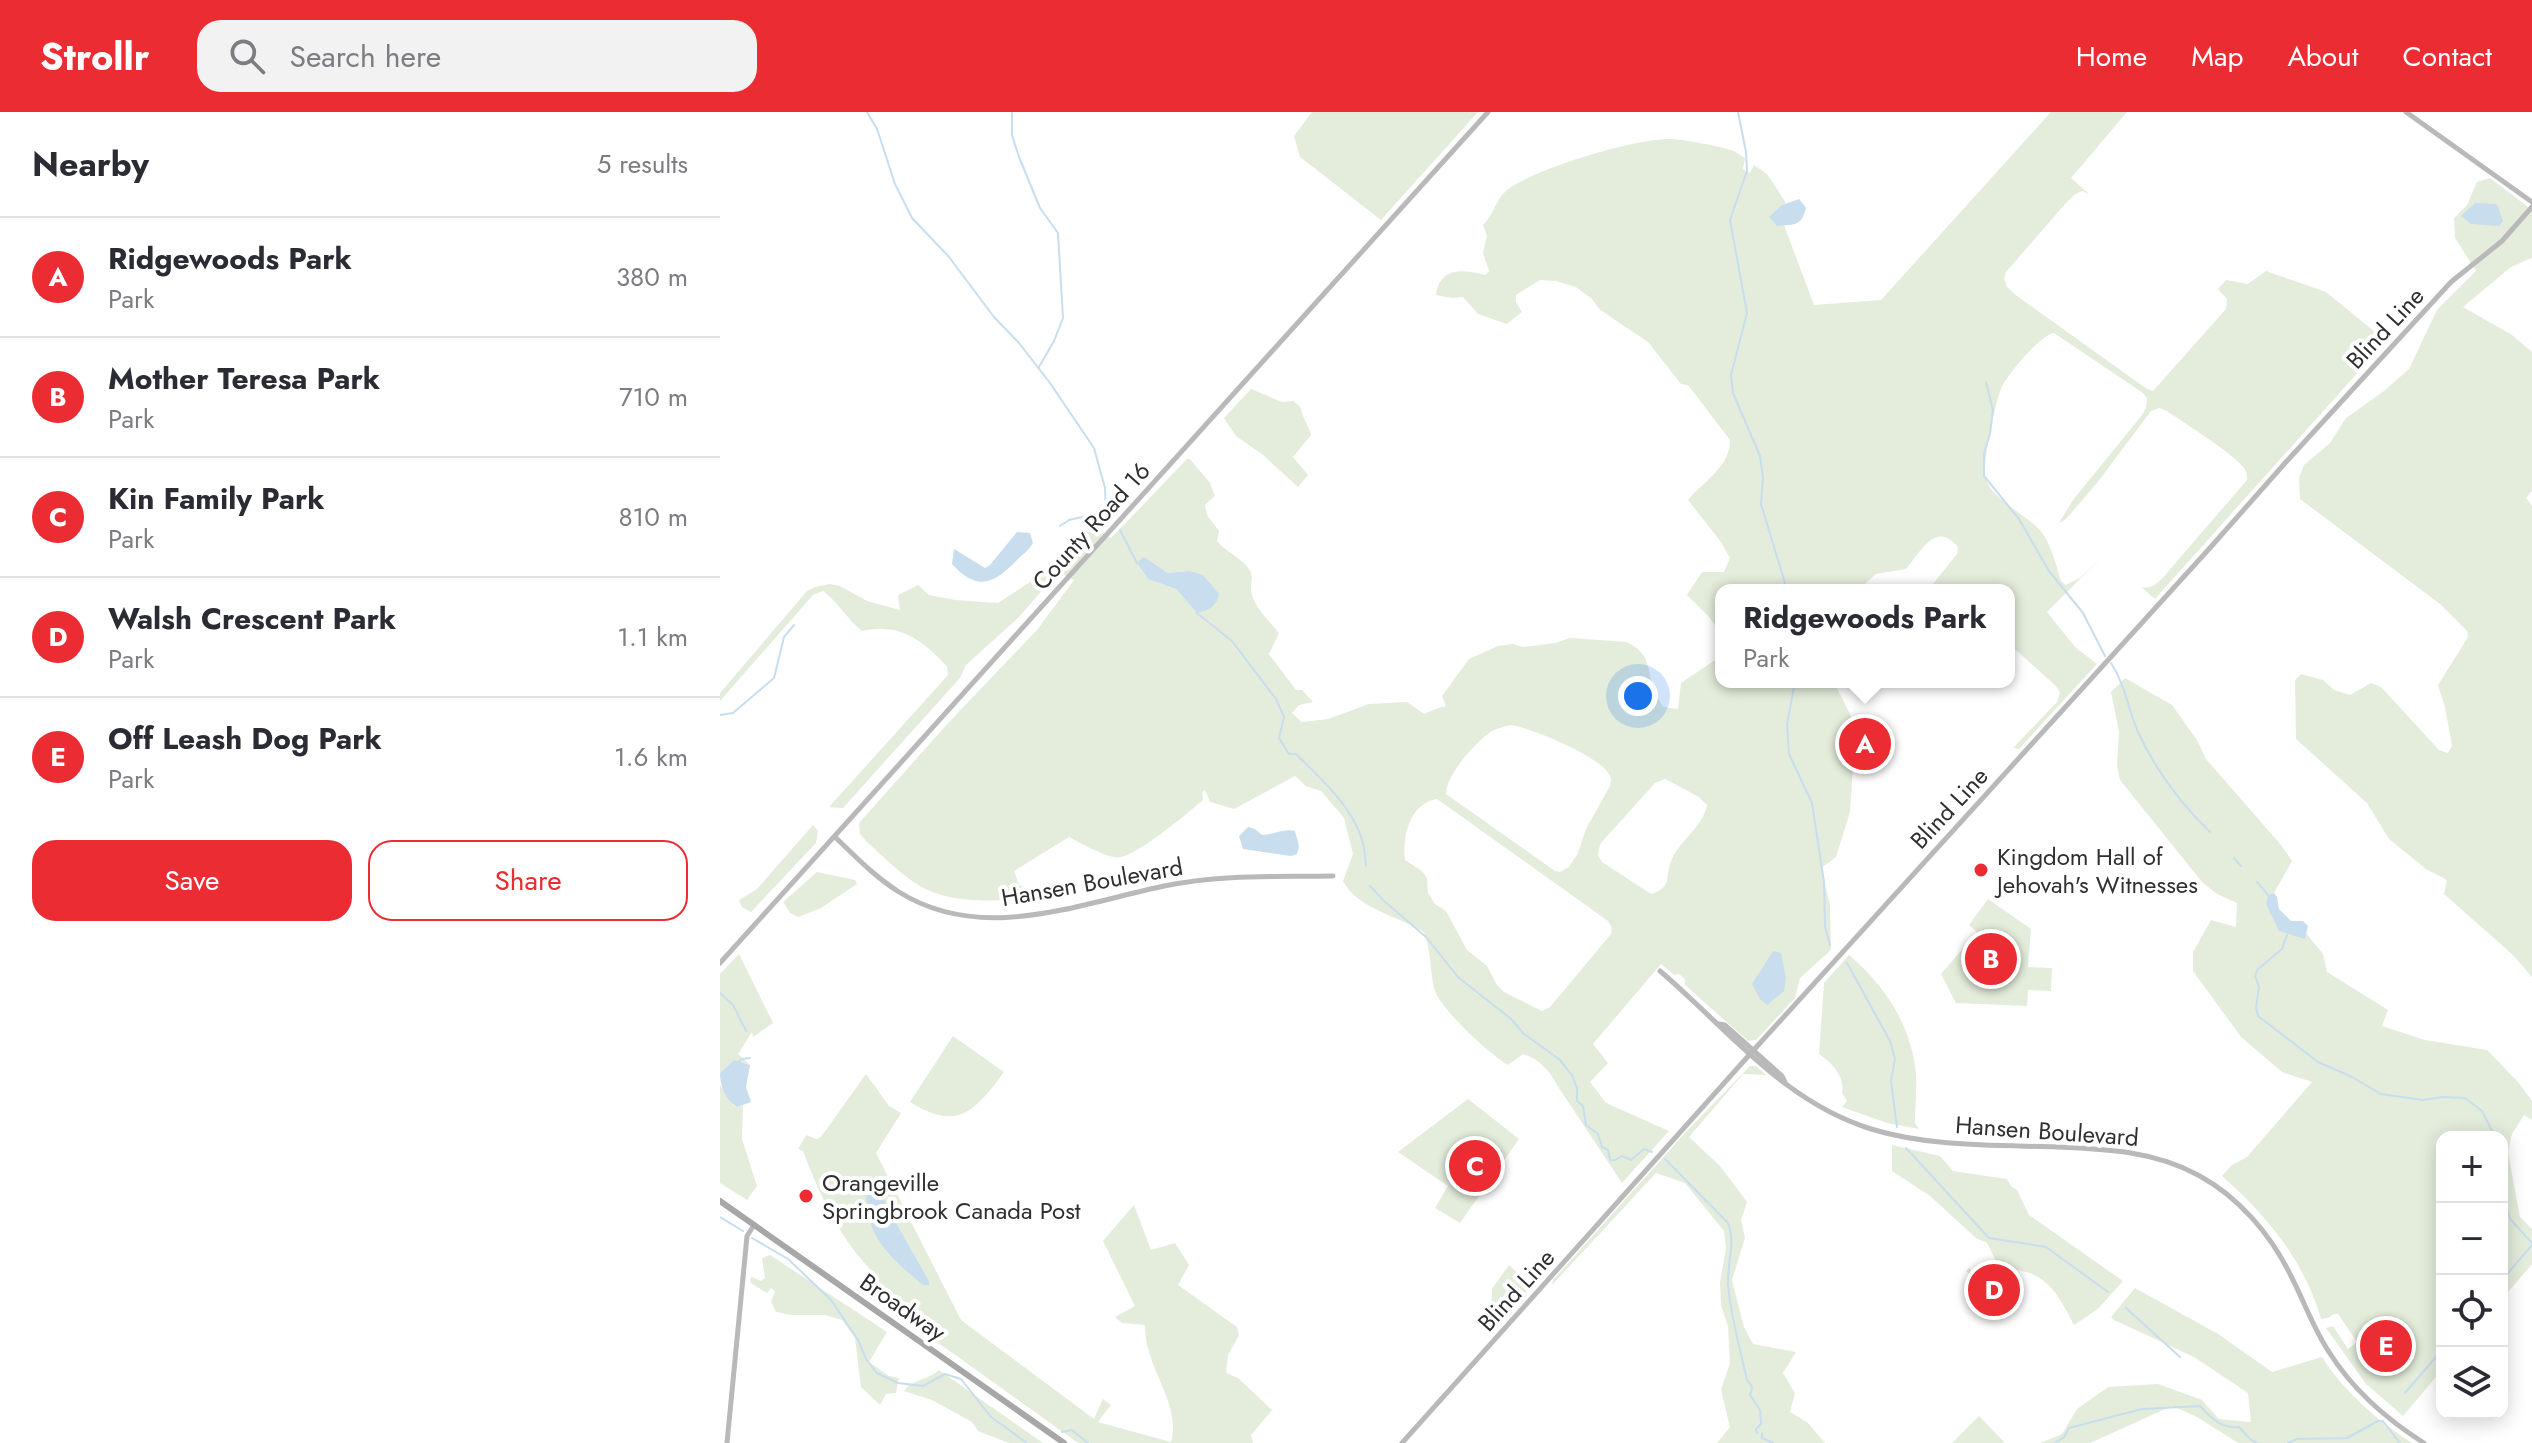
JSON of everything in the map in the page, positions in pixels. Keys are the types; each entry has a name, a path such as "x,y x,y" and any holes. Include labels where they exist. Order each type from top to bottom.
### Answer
{"main road":[{"name":"Broadway","path":"720,1201 1064,1443"}],"street":[{"name":"County Road 16","path":"720,963 1488,112"},
{"path":"2406,112 2532,204"},
{"name":"Blind Line","path":"1402,1443 1751,1052 2451,282 2502,241 2532,204"},
{"name":"Hansen Boulevard","path":"835,837 884,881 918,902 958,915 992,918 1035,915 1166,885 1230,877 1333,876"},
{"name":"Hansen Boulevard","path":"1660,971 1719,1024 1725,1025 1786,1083 1807,1100 1844,1120 1903,1137 1963,1144 2122,1151 2155,1157 2199,1176 2237,1204 2273,1244 2315,1329 2339,1367 2371,1404 2424,1443"},
{"path":"727,1443 747,1236 754,1225"}],"green space":[{"path":"1312,112 1478,112 1381,220 1300,157 1294,136"},
{"path":"2051,112 2127,112 2071,178 2089,194 2082,191 2074,195 2006,272 2004,279 2007,287 2017,296 2153,391 2226,309 2227,299 2218,289 2226,280 2248,284 2266,271 2326,292 2386,341 2155,599 2141,587 2152,586 2163,577 2247,480 2245,470 2220,447 2159,408 2151,411 2097,483 2059,523 2073,500 2142,415 2147,398 2054,333 2024,356 2004,383 1998,397 1987,449 1986,480 1995,493 2044,535 2061,581 2066,585 2081,577 2103,556 2047,612 2075,647 2097,664 2019,749 2013,748 2057,702 2060,693 2015,650 2015,584 1933,584 1957,554 1958,547 1950,539 1936,537 1923,547 1906,569 1876,574 1865,584 1715,584 1715,626 1687,595 1702,572 1724,572 1730,558 1688,500 1721,466 1730,440 1688,385 1681,384 1648,342 1599,309 1576,287 1540,280 1516,295 1522,312 1507,324 1478,314 1463,297 1436,295 1442,279 1453,272 1485,275 1489,271 1483,253 1487,236 1483,225 1507,190 1539,173 1584,157 1631,144 1667,139 1734,151 1745,158 1743,169 1750,173 1754,165 1767,174 1786,203 1782,205 1777,226 1784,225 1814,305 1881,300"},
{"path":"2490,178 2532,210 2532,258 2511,267 2463,307 2512,335 2532,352 2532,491 2526,498 2532,506 2532,977 2513,955 2444,894 2447,880 2426,869 2389,839 2367,803 2296,739 2295,680 2301,674 2323,680 2334,690 2350,695 2371,683 2381,687 2439,750 2448,753 2452,746 2438,685 2468,637 2467,631 2440,604 2300,499 2299,478 2304,465 2330,443 2346,418 2409,369 2437,310 2476,271 2455,238 2454,218 2467,205 2477,182"},
{"path":"1251,389 1282,402 1294,401 1301,408 1311,435 1293,457 1308,475 1298,487 1263,455 1236,436 1224,418"},
{"path":"1190,459 1210,483 1215,496 1205,505 1207,515 1219,531 1217,541 1250,571 1255,602 1279,633 1269,654 1296,690 1302,690 1313,702 1299,705 1292,713 1302,722 1328,719 1369,704 1407,702 1424,714 1446,707 1442,696 1469,659 1498,646 1513,644 1523,647 1570,638 1627,642 1635,647 1647,663 1654,690 1663,707 1678,709 1681,683 1715,660 1715,688 1837,688 1850,714 1855,737 1850,812 1836,857 1821,868 1830,905 1831,950 1800,978 1795,998 1756,1040 1748,1041 1685,985 1685,979 1679,974 1674,975 1661,964 1593,1044 1608,1063 1590,1082 1606,1103 1669,1131 1622,1183 1543,1066 1523,1054 1508,1065 1478,1041 1445,1007 1434,988 1424,932 1368,905 1349,890 1343,881 1353,854 1344,818 1321,791 1306,786 1295,776 1234,809 1210,802 1205,790 1202,792 1203,800 1175,823 1139,849 1121,857 1103,854 1069,837 1014,871 1019,885 1038,893 1037,898 977,900 947,897 906,877 867,842 860,834 859,823 1037,630 1074,580 1058,572 1019,617 966,665 960,678 843,808 829,807 948,675 947,666 928,648 899,631 862,631 823,591 813,595 720,701 720,693 807,591 815,587 840,586 867,601 900,610 898,595 918,585 929,595 998,603 1049,567 1073,536 1091,531 1111,538","holes":["1144,558 1168,573 1189,571 1197,613 1176,589 1148,579 1137,563","1511,725 1534,731 1579,751 1603,767 1611,777 1610,786 1586,829 1578,853 1569,867 1560,872 1446,794 1456,768 1470,750 1492,731","1665,779 1699,797 1707,805 1701,820 1672,859 1666,884 1651,894 1602,862 1598,855 1600,844 1655,783","1437,799 1608,921 1612,928 1611,934 1550,1007 1542,1011 1504,992 1497,985 1487,966 1467,950 1446,911 1435,904 1428,893 1427,878 1422,871 1405,860 1405,841 1414,814 1420,807"]},
{"path":"2125,678 2172,705 2197,740 2206,759 2281,845 2292,861 2274,893 2268,895 2280,931 2305,938 2306,933 2323,954 2327,972 2388,1010 2382,1026 2425,1040 2487,1050 2532,1101 2532,1120 2524,1115 2512,1134 2508,1152 2508,1131 2436,1131 2436,1377 2403,1416 2366,1384 2326,1328 2333,1326 2348,1349 2357,1342 2338,1314 2321,1319 2305,1277 2282,1240 2222,1176 2232,1165 2247,1157 2312,1082 2282,1072 2241,1037 2193,971 2193,952 2211,920 2236,927 2237,903 2217,894 2202,882 2120,780 2117,766 2119,732 2111,692"},
{"path":"813,825 818,831 816,843 751,912 742,907 739,900 757,889"},
{"path":"817,872 855,880 857,884 821,908 798,917 790,913 783,902"},
{"path":"1988,899 2031,929 2028,967 2052,968 2051,991 2028,990 2027,1006 1956,1003 1941,974 1977,932 1969,925"},
{"path":"739,954 773,1023 753,1037 752,1032 738,1054 750,1065 734,1060 720,1073 720,974"},
{"path":"1849,955 1883,991 1907,1033 1915,1066 1915,1123 1919,1129 1887,1123 1842,1107 1847,1101 1839,1076 1819,1054 1824,983"},
{"path":"953,1036 1004,1072 974,1107 953,1116 927,1111 910,1102"},
{"path":"1750,1066 1756,1066 1766,1075 1743,1074 1689,1137 1720,1166 1747,1202 1741,1220 1745,1238 1732,1280 1744,1327 1753,1344 1796,1352 1783,1373 1795,1393 1790,1412 1808,1423 1825,1443 1717,1443 1730,1427 1721,1390 1730,1363 1728,1326 1721,1305 1720,1282 1726,1248 1724,1231 1685,1183 1656,1173 1552,1285 1553,1280 1685,1133"},
{"path":"866,1074 889,1106 901,1113 876,1153 961,1320 1094,1419 1103,1399 1111,1405 1098,1422 1171,1442 1171,1413 1150,1356 1145,1325 1122,1323 1115,1317 1135,1306 1103,1241 1134,1205 1151,1250 1175,1243 1189,1265 1178,1285 1237,1327 1239,1335 1228,1355 1226,1373 1238,1378 1272,1410 1251,1435 1253,1443 1078,1443 855,1287 869,1268 839,1228 803,1151 798,1149 806,1135 816,1139 821,1137","holes":["885,1204 880,1206 881,1210 890,1212 929,1285 874,1212 875,1207"]},
{"path":"720,1085 733,1105 743,1105 742,1139 757,1186 747,1200 720,1183"},
{"path":"1468,1099 1519,1139 1460,1223 1435,1208 1448,1186 1398,1152"},
{"path":"1892,1145 1940,1156 1953,1171 2007,1179 2017,1190 2029,1215 2123,1281 2098,1309 2074,1325 2055,1292 2039,1277 2016,1270 2002,1270 2007,1294 1993,1308 1980,1295 1985,1286 1966,1271 1969,1268 1985,1281 1998,1265 1987,1243 1976,1238 1930,1196 1892,1171"},
{"path":"2508,1152 2520,1217 2532,1229 2532,1264 2508,1292"},
{"path":"770,1255 887,1332 869,1362 889,1376 899,1378 896,1393 886,1394 880,1405 861,1387 855,1338 842,1320 825,1315 776,1312 771,1302 775,1291 771,1288 767,1293 751,1283 750,1279 761,1281 765,1278 762,1258"},
{"path":"1509,1265 1532,1286 1491,1329 1492,1289"},
{"path":"2135,1288 2218,1334 2272,1372 2322,1357 2340,1382 2362,1404 2412,1443 2238,1443 2197,1417 2172,1406 2090,1443 2040,1443 2062,1434 2077,1409 2108,1387 2158,1384 2202,1400 2219,1419 2251,1422 2248,1393 2194,1357 2111,1317"},
{"path":"939,1370 1043,1443 1009,1443 978,1431 972,1422 932,1400 904,1391 911,1384"},
{"path":"1979,1416 2005,1443 1952,1443"}],"water":[{"path":"1799,199 1806,208 1802,219 1796,223 1777,226 1769,217 1782,205"},
{"path":"2475,203 2497,204 2503,221 2499,226 2471,224 2461,216"},
{"path":"1017,532 1030,533 1033,543 992,580 976,581 952,564 954,549 985,568"},
{"path":"1144,557 1168,573 1189,571 1203,575 1219,594 1216,602 1197,613 1176,589 1148,579 1137,563"},
{"path":"1248,827 1262,835 1295,831 1299,846 1297,854 1291,856 1243,849 1239,836"},
{"path":"2274,893 2279,909 2291,921 2303,921 2308,926 2305,939 2279,931 2266,904 2268,895"},
{"path":"1773,951 1781,953 1786,978 1784,991 1767,1005 1752,984"},
{"path":"734,1060 750,1065 746,1087 751,1102 737,1107 726,1097 720,1078 720,1073"},
{"path":"872,1183 876,1183 886,1204 880,1206 881,1209 890,1212 929,1285 923,1285 897,1263 876,1235 869,1214 877,1209 868,1206 866,1198"}],"waterway":[{"path":"867,112 877,129 895,184 912,218 949,257 994,317 1019,343 1094,448 1110,521"},
{"path":"1012,112 1012,135 1019,157 1040,208 1058,233 1063,318 1039,367"},
{"path":"1738,112 1747,171 1730,220 1747,313 1731,375 1733,393 1760,456 1763,478 1761,504 1785,584"},
{"path":"1986,382 1993,410 1984,453 1984,476 2019,519 2049,571 2083,613 2105,656"},
{"path":"1060,526 1069,520 1104,512"},
{"path":"1120,530 1137,563"},
{"path":"1197,613 1232,641 1276,699 1284,717 1279,738 1289,754 1296,754 1343,804 1362,840 1366,866"},
{"path":"720,715 733,713 774,678 784,637 794,625"},
{"path":"2111,663 2152,760 2178,797 2210,832"},
{"path":"1794,688 1787,724 1789,754 1812,803 1824,882 1825,927 1830,945"},
{"path":"2234,858 2241,866"},
{"path":"2257,882 2268,895"},
{"path":"1370,886 1426,937 1458,977 1511,1019 1524,1034 1559,1059 1572,1075 1586,1125 1598,1134 1610,1160 1622,1156 1631,1160 1644,1149 1652,1152"},
{"path":"2287,935 2282,949 2257,970 2258,1016 2318,1062 2381,1094 2423,1100 2465,1098 2482,1111 2492,1131"},
{"path":"1847,963 1890,1041 1895,1059 1891,1081 1897,1127"},
{"path":"720,993 733,1005 746,1031"},
{"path":"739,1061 750,1058"},
{"path":"1906,1148 1989,1238 2046,1247 2108,1292"},
{"path":"1665,1159 1728,1223 1731,1238 1729,1297 1747,1380 1752,1387 1750,1395 1760,1410 1761,1424 1756,1429 1757,1433"},
{"path":"2504,1203 2511,1220 2532,1243"},
{"path":"720,1217 743,1231"},
{"path":"752,1238 788,1259 831,1300 877,1373 898,1383 923,1386 945,1374 961,1379 991,1417 1027,1443"},
{"path":"2506,1275 2532,1245"},
{"path":"2126,1308 2180,1357"},
{"path":"2405,1393 2436,1357"},
{"path":"2055,1443 2064,1437 2069,1428 2142,1409 2200,1406 2217,1422 2239,1427 2257,1443"},
{"path":"2288,1443 2297,1439 2347,1438 2378,1421 2383,1421 2400,1443"},
{"path":"1062,1432 1072,1430 1088,1443"},
{"path":"1762,1433 1762,1438 1773,1443"}],"place":[{"name":"Ridgewoods Park","path":"1865,744"},
{"name":"Kingdom Hall of Jehovah's Witnesses","path":"1981,870"},
{"name":"Mother Teresa Park","path":"1991,959"},
{"name":"Kin Family Park","path":"1475,1166"},
{"name":"Orangeville Springbrook Canada Post","path":"806,1196"},
{"name":"Walsh Crescent Park","path":"1994,1290"},
{"name":"Off Leash Dog Park","path":"2386,1346"}]}
